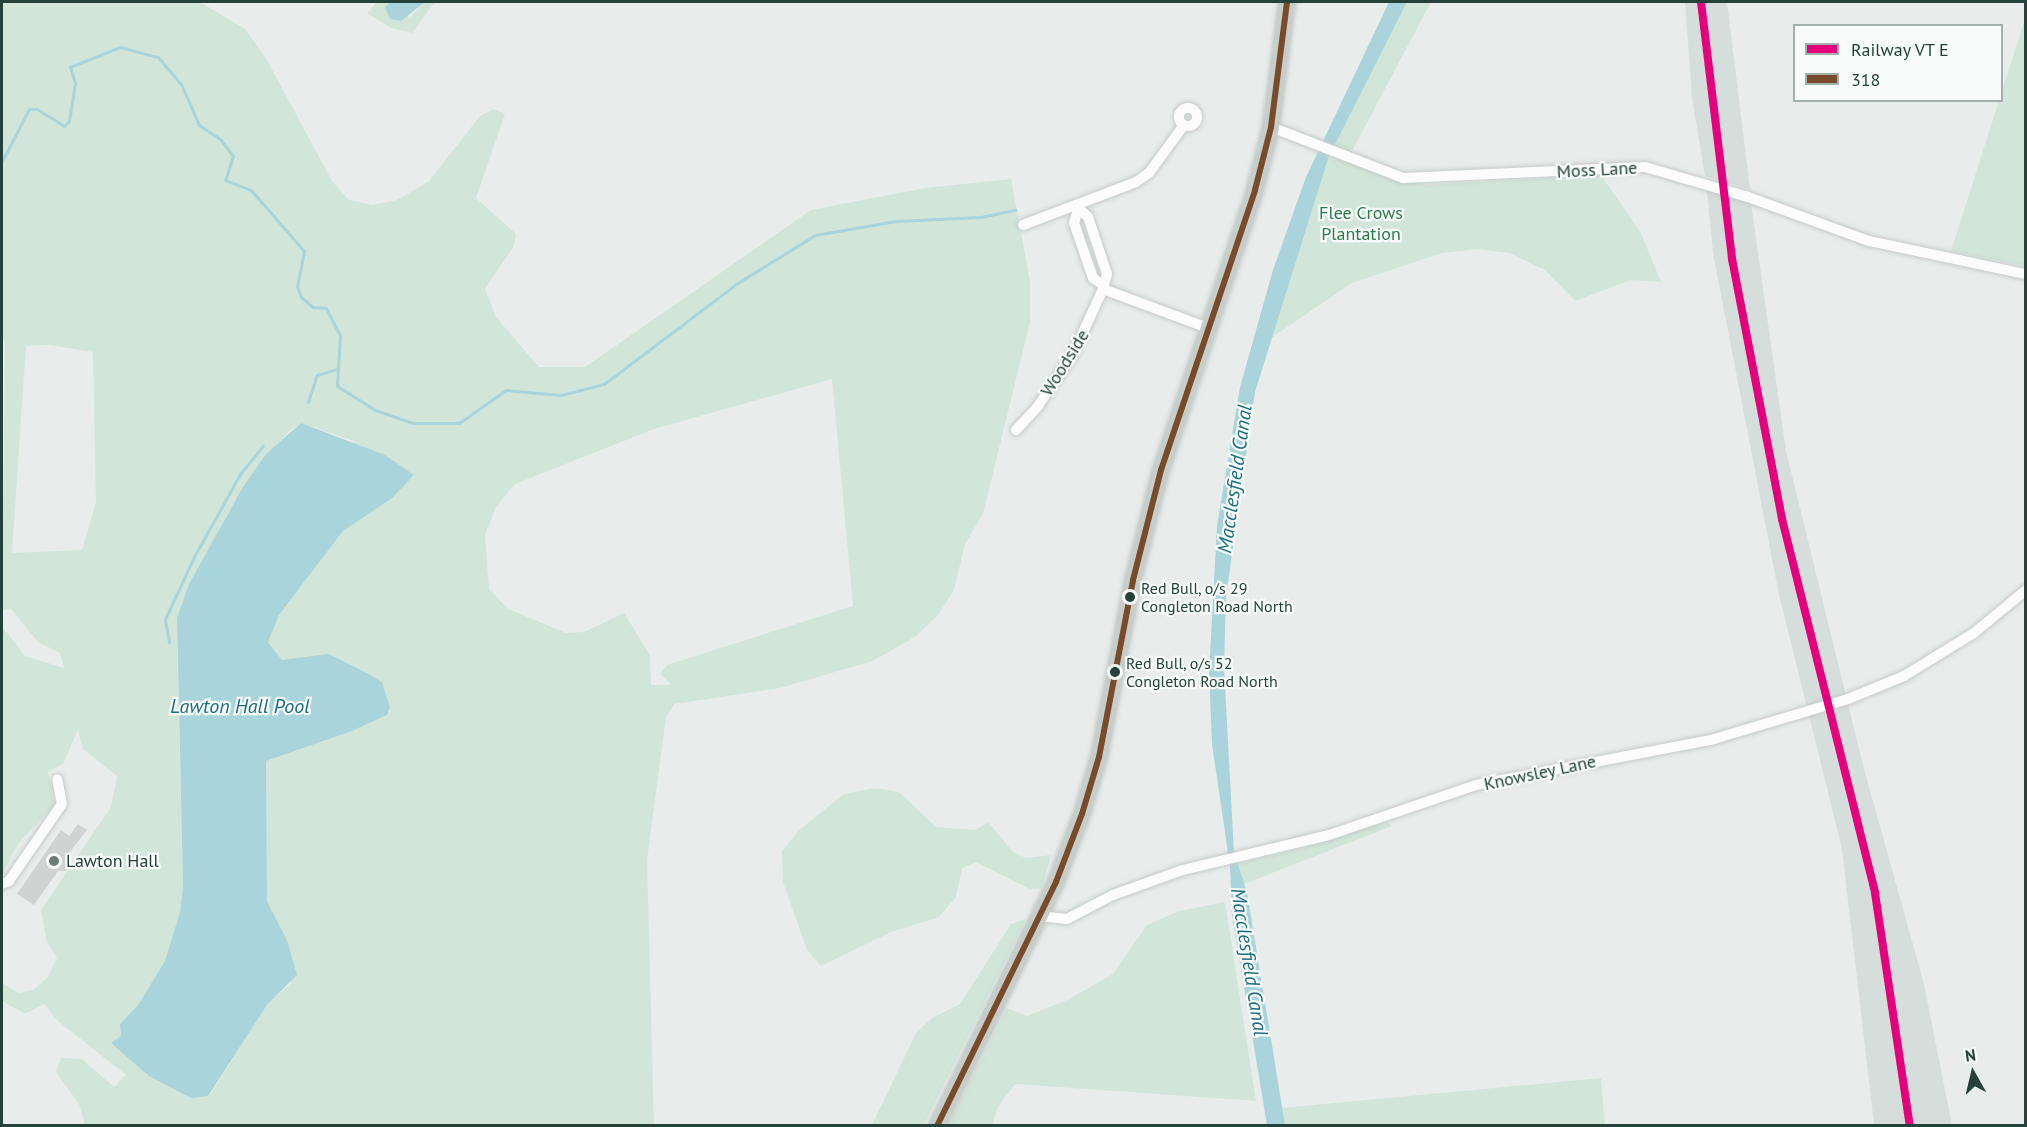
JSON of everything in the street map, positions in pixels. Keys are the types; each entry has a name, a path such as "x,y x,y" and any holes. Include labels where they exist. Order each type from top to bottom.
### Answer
{"highway":[{"path":"938,1125 1056,882 1095,768 1141,546 1271,126 1287,2"}],"street":[{"path":"1023,225 1114,194 1149,173 1184,125"},
{"name":"Moss Lane","path":"1271,126 1336,154 1414,179 1645,167 1748,197 1869,241 2025,274"},
{"path":"1077,208 1088,217 1107,274 1103,287 1208,328"},
{"name":"Woodside","path":"1016,430 1038,406 1073,354 1103,287"},
{"name":"Knowsley Lane","path":"1038,916 1067,919 1113,895 1222,860 1243,857 1329,835 1476,785 1714,739 1848,699 1914,670 1974,633 2025,591"},
{"path":"2,884 9,881 62,804 57,780"}],"shaded area":[{"path":"1685,2 1727,2 1750,189 1705,176 1692,98"},
{"path":"1707,190 1751,203 1786,451 1864,769 1924,984 1952,1125 1874,1125 1842,849 1778,590 1713,253"}],"green space":[{"path":"2,2 200,2 245,29 267,60 332,181 349,200 372,205 397,200 429,181 480,116 494,109 505,114 476,198 516,234 514,246 485,289 496,317 539,367 585,367 811,210 925,188 1011,179 1030,281 1030,322 983,514 965,544 954,590 938,615 915,637 873,661 780,688 674,704 666,717 647,860 654,1125 85,1125 79,1104 56,1072 61,1058 82,1059 114,1087 126,1075 58,1021 44,1004 25,1014 2,1001 2,983 19,993 33,990 47,978 57,958 47,942 41,910 111,807 117,776 83,749 78,730 63,764 48,772 55,804 18,844 2,875 2,626 25,656 64,668 60,653 38,642 11,609 2,610 5,345 2,334","holes":["49,345 93,352 96,502 82,550 12,553 26,346","832,379 853,606 667,665 660,674 672,685 651,685 650,655 624,613 584,632 566,633 508,609 489,589 485,535 496,507 515,484 654,429","301,423 354,441 359,520 343,531 279,615 268,642 282,660 350,666 369,674 382,682 390,707 387,715 352,731 266,761 267,901 287,940 291,983 267,1005 209,1096 111,1044 121,1036 120,1024 138,1005 165,961 180,912 183,886 177,633 181,605 227,515 287,433"]},
{"path":"377,2 390,2 385,7 410,17 425,2 435,2 412,33 391,28 367,13"},
{"path":"1407,2 1431,2 1351,153 1332,147"},
{"path":"2025,19 2026,266 1951,251 1999,102 2003,102 2003,88"},
{"name":"Flee Crows Plantation","path":"1329,156 1397,180 1427,185 1601,175 1641,233 1661,282 1631,280 1575,301 1545,270 1509,253 1477,249 1442,253 1352,283 1271,338"},
{"path":"875,788 899,792 936,827 976,830 988,822 1013,852 1026,858 1051,855 1042,888 1030,889 976,862 962,868 956,897 939,917 891,932 821,966 807,950 783,882 782,851 799,830 844,794"},
{"path":"1385,821 1392,826 1244,884 1235,864 1301,849"},
{"path":"1225,902 1256,1101 1015,1084 998,1107 992,1125 948,1125 1007,1008 1027,1016 1067,1000 1113,974 1147,925 1179,911"},
{"path":"1026,919 924,1125 872,1125 916,1033 932,1018 960,1004 1011,924"},
{"path":"1601,1078 1605,1125 1285,1125 1282,1108"}],"water":[{"path":"390,2 425,2 401,21 390,19 385,7"},
{"name":"Macclesfield Canal","path":"1389,2 1407,2 1329,156 1255,392 1226,597 1224,667 1234,853 1247,892 1285,1125 1267,1125 1232,915 1230,866 1212,744 1209,673 1217,526 1240,387 1273,270 1306,177"},
{"name":"Lawton Hall Pool","path":"301,423 385,455 414,475 392,498 343,531 279,615 268,642 282,660 329,654 369,674 382,682 390,707 387,715 352,731 266,761 267,901 287,940 297,975 267,1005 208,1096 191,1098 149,1076 111,1043 121,1036 120,1024 138,1005 165,961 180,912 183,886 177,618 189,584 243,487 266,454"}],"building":[{"name":"Lawton Hall","path":"78,824 87,830 66,857 70,865 66,871 58,871 34,905 17,894 61,830 69,836"}],"waterway":[{"path":"2,161 29,109 37,109 64,126 69,121 75,83 70,67 120,47 158,57 181,84 199,125 221,140 233,156 225,180 251,190 304,251 297,286 301,297 313,307 326,308 340,335 337,386 375,410 413,423 459,423 506,390 561,395 604,384 736,284 815,235 896,221 981,217 1015,210"},
{"path":"308,402 317,375 337,369"},
{"path":"169,642 165,619 195,555 240,474 263,446"}],"transit line":[{"name":"318","path":"937,1126 1056,882 1082,814 1099,757 1133,580 1161,470 1255,190 1271,127 1287,2"},
{"path":"1701,2 1732,259 1782,519 1875,893 1910,1126"}],"place":[{"name":"Red Bull, o/s 29 Congleton Road North","path":"1130,597"},
{"name":"Red Bull, o/s 52 Congleton Road North","path":"1115,672"},
{"name":"Lawton Hall","path":"54,861"}]}
